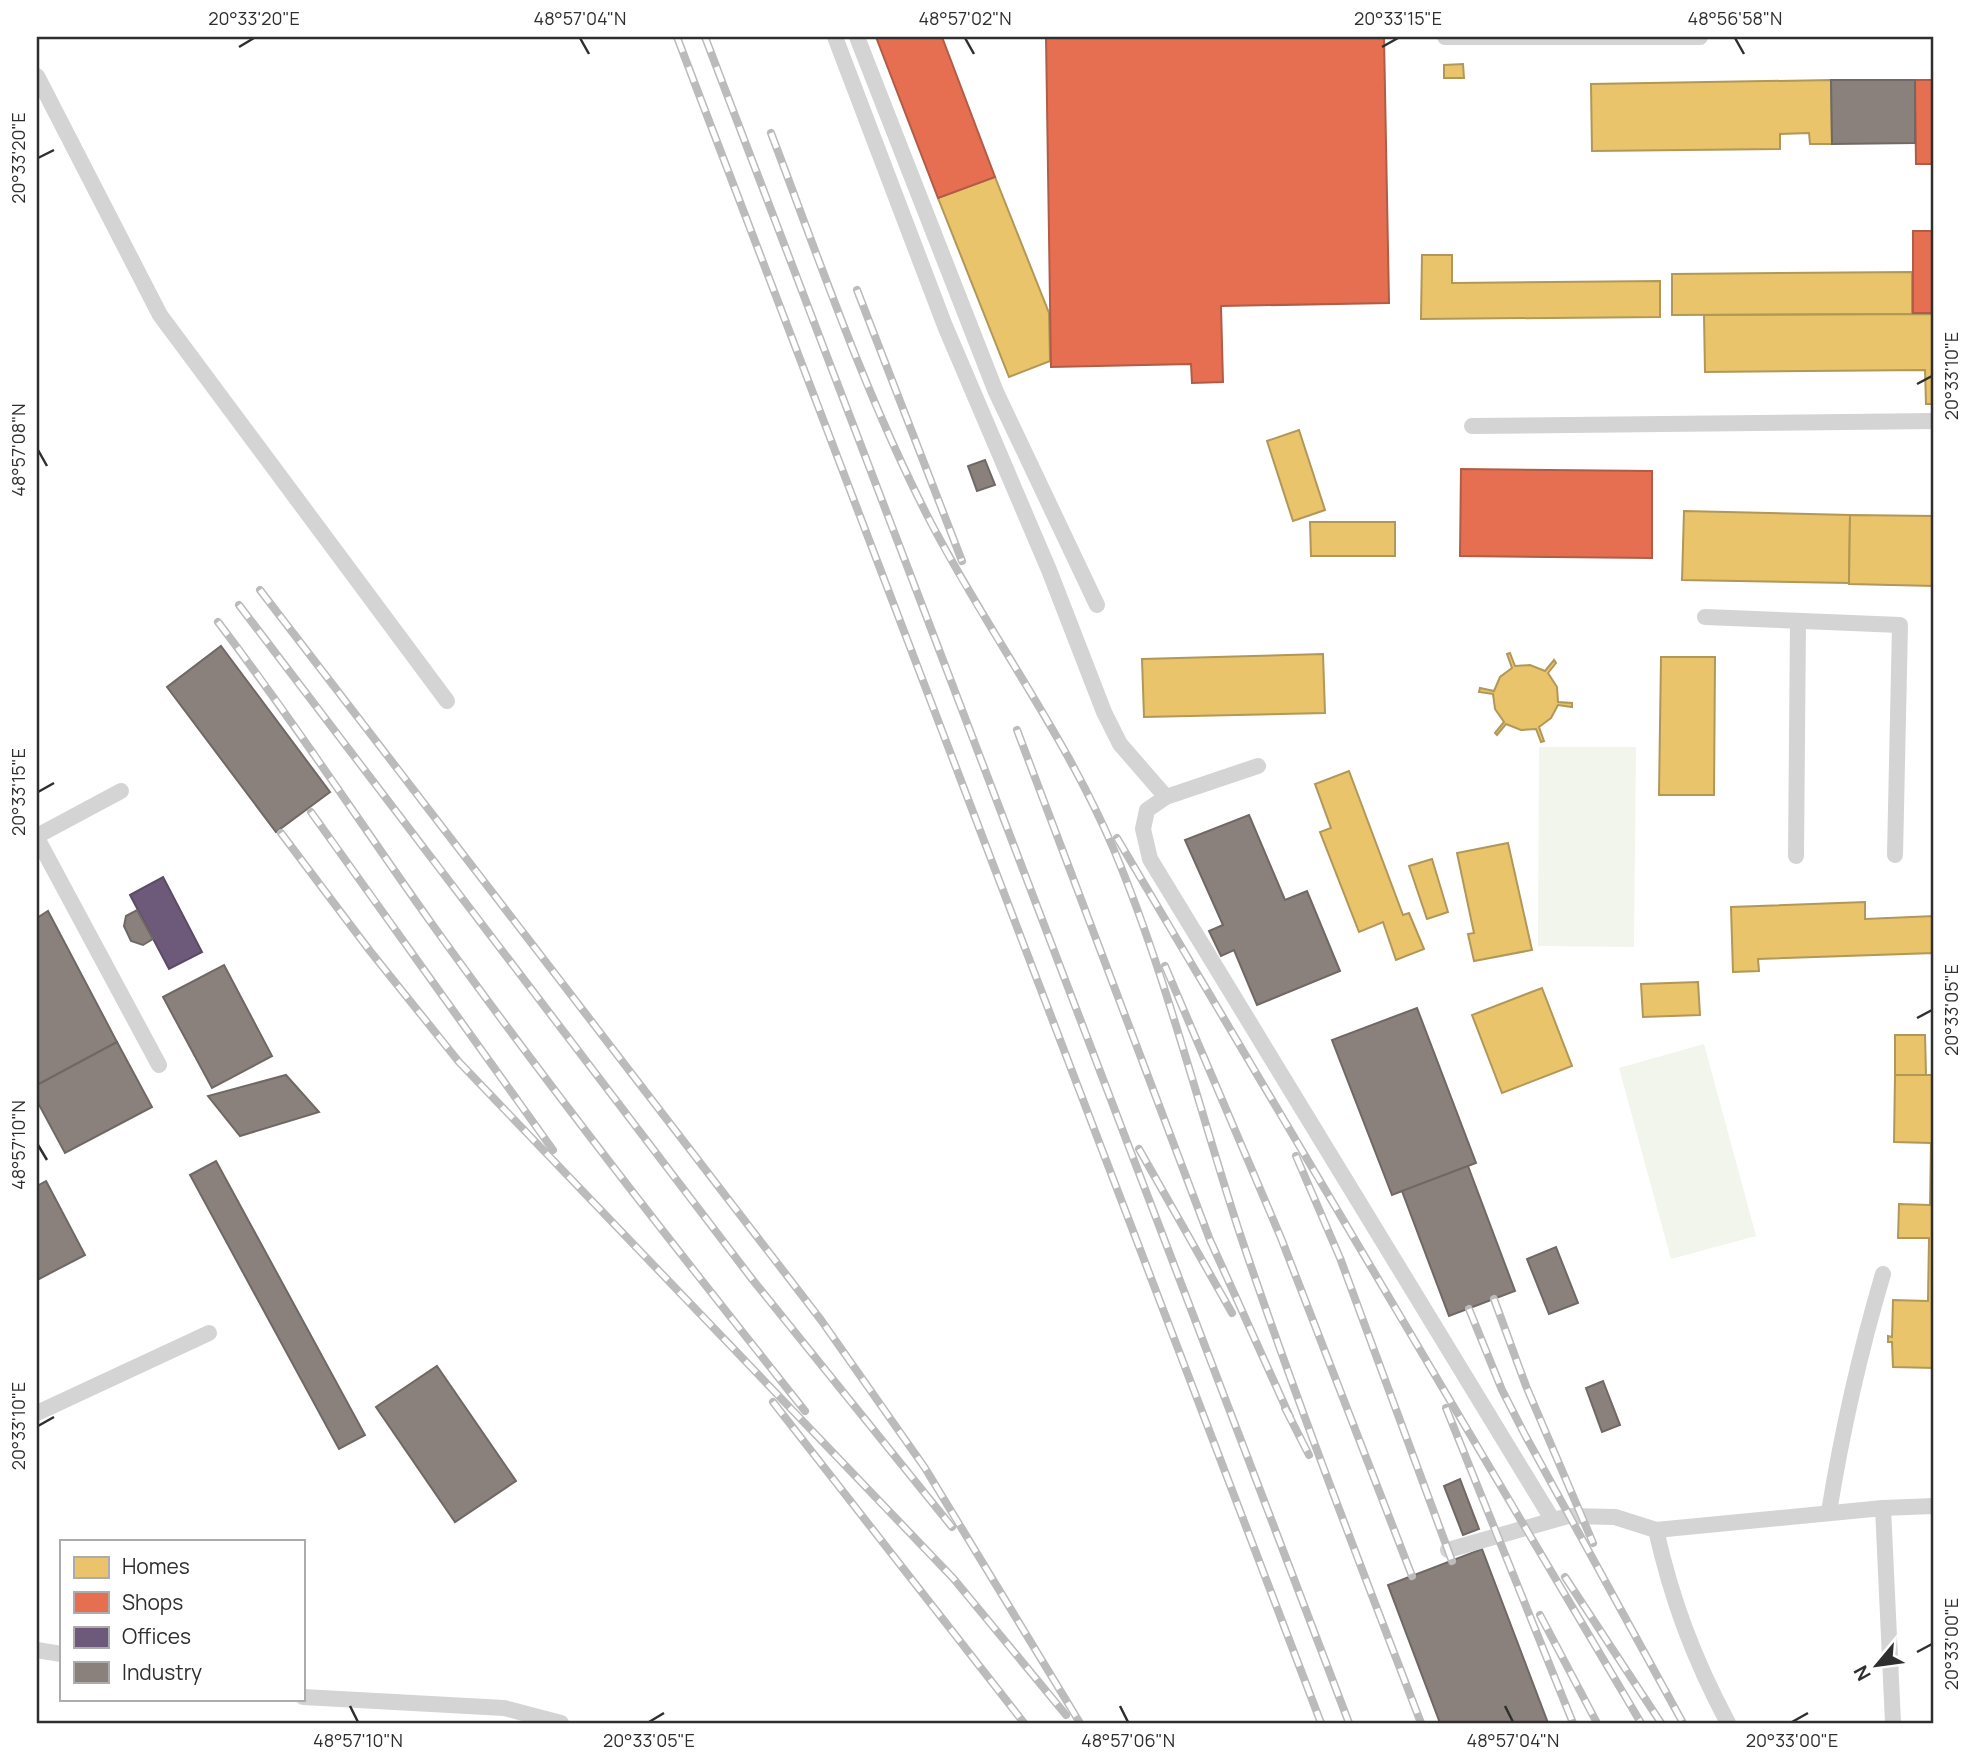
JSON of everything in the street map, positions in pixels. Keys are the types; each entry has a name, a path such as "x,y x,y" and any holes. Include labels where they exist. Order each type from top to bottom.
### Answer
{"lane":[{"path":"835,37 945,326 1049,570 1104,712 1120,744 1166,797"},
{"path":"856,37 996,392 1097,605"},
{"path":"1445,37 1700,37"},
{"path":"37,76 160,316 447,701"},
{"path":"1472,426 1934,421"},
{"path":"1705,617 1900,625 1895,855"},
{"path":"1796,856 1798,621"},
{"path":"1258,766 1166,797 1147,810 1143,829 1150,859 1552,1520"},
{"path":"121,791 37,837 159,1065"},
{"path":"1829,1512 1861,1352 1883,1274"},
{"path":"37,1413 209,1333"},
{"path":"1448,1550 1568,1516 1615,1517 1656,1531 1829,1512 1934,1506"},
{"path":"1883,1508 1893,1723"},
{"path":"1656,1531 1669,1587 1698,1665 1728,1723"},
{"path":"37,1650 60,1654"},
{"path":"304,1697 503,1708 561,1723"}],"shaded area":[{"path":"1539,747 1636,747 1634,947 1538,946"},
{"path":"1704,1044 1756,1236 1671,1259 1619,1068"}],"building: Homes":[{"path":"1463,64 1464,78 1444,78 1444,65"},
{"path":"1831,80 1832,144 1810,144 1809,133 1780,134 1780,149 1592,151 1591,84"},
{"path":"995,177 1049,313 1050,361 1009,377 938,198"},
{"path":"1422,255 1452,255 1452,283 1660,281 1660,317 1421,319"},
{"path":"1912,272 1912,314 1672,315 1672,274"},
{"path":"1934,314 1934,404 1926,404 1925,370 1705,372 1704,315"},
{"path":"1299,430 1325,510 1293,521 1267,441"},
{"path":"1684,511 1850,515 1849,583 1682,580"},
{"path":"1850,515 1934,516 1934,586 1849,584"},
{"path":"1310,522 1395,522 1395,556 1311,556"},
{"path":"1510,653 1515,666 1530,665 1545,671 1554,660 1556,663 1548,673 1557,687 1558,702 1572,703 1572,707 1558,705 1551,718 1539,727 1544,741 1541,742 1536,729 1521,730 1506,724 1497,735 1495,733 1504,722 1495,709 1493,694 1479,692 1480,688 1494,691 1500,677 1512,668 1507,654"},
{"path":"1323,654 1325,713 1144,717 1142,659"},
{"path":"1661,657 1715,657 1714,795 1659,795"},
{"path":"1349,771 1403,915 1409,913 1424,949 1396,960 1383,922 1359,932 1320,832 1331,828 1315,784"},
{"path":"1508,843 1532,950 1474,961 1468,934 1474,933 1457,853"},
{"path":"1432,859 1448,912 1427,919 1409,866"},
{"path":"1865,902 1865,919 1934,916 1934,953 1758,959 1759,971 1733,972 1731,907"},
{"path":"1698,982 1700,1015 1643,1017 1641,984"},
{"path":"1542,988 1572,1066 1502,1093 1472,1015"},
{"path":"1895,1035 1925,1035 1926,1075 1895,1075"},
{"path":"1895,1075 1934,1075 1934,1368 1893,1367 1892,1342 1888,1342 1888,1336 1892,1337 1893,1300 1928,1301 1929,1238 1898,1238 1899,1204 1930,1205 1931,1143 1894,1142"}],"building: Shops":[{"path":"876,37 942,37 995,177 938,198"},
{"path":"1046,37 1384,37 1389,303 1221,306 1223,382 1192,383 1191,364 1051,367"},
{"path":"1915,80 1934,80 1934,164 1916,164"},
{"path":"1913,231 1934,231 1934,313 1913,313"},
{"path":"1461,469 1652,471 1652,558 1460,556"}],"building: Offices":[{"path":"163,877 202,952 169,969 130,895"}],"building: Industry":[{"path":"1831,80 1915,80 1915,143 1832,144"},
{"path":"985,460 995,485 977,491 968,466"},
{"path":"221,646 330,792 276,832 167,687"},
{"path":"1249,815 1285,900 1307,891 1340,971 1257,1005 1234,950 1221,956 1209,931 1223,925 1185,840"},
{"path":"137,910 153,939 143,945 131,941 124,926 126,916"},
{"path":"48,911 117,1042 37,1085 37,918"},
{"path":"224,965 272,1056 212,1088 163,997"},
{"path":"1417,1008 1476,1163 1392,1195 1332,1040"},
{"path":"117,1042 152,1107 65,1153 37,1101 37,1085"},
{"path":"286,1075 319,1112 240,1136 208,1096"},
{"path":"216,1161 365,1435 339,1449 190,1175"},
{"path":"1468,1166 1515,1291 1449,1316 1402,1191"},
{"path":"46,1181 85,1255 37,1280 37,1186"},
{"path":"1556,1247 1578,1303 1549,1314 1527,1259"},
{"path":"437,1366 516,1481 455,1522 376,1407"},
{"path":"1603,1381 1620,1425 1602,1432 1586,1388"},
{"path":"1460,1479 1479,1529 1463,1535 1444,1486"},
{"path":"1482,1549 1548,1723 1440,1723 1388,1585"}],"railway":[{"path":"677,37 1321,1723"},
{"path":"705,37 1349,1723"},
{"path":"771,133 844,327 905,470 974,600 1072,764 1114,850 1165,990 1238,1228 1281,1353 1421,1723"},
{"path":"857,290 962,561"},
{"path":"260,590 821,1320 925,1468 1080,1723"},
{"path":"239,605 752,1279 952,1527"},
{"path":"218,622 523,1048 805,1411"},
{"path":"1017,730 1210,1240 1290,1417"},
{"path":"311,812 553,1150"},
{"path":"281,833 370,951 459,1062 953,1578 1066,1715"},
{"path":"1117,838 1641,1723"},
{"path":"1165,966 1281,1238 1412,1576"},
{"path":"1139,1149 1232,1313"},
{"path":"1296,1156 1340,1258 1452,1561"},
{"path":"1494,1299 1526,1386 1593,1543"},
{"path":"1469,1309 1502,1390 1525,1435 1683,1723"},
{"path":"773,1402 1024,1723"},
{"path":"1285,1408 1309,1455"},
{"path":"1446,1408 1573,1723"},
{"path":"1565,1577 1661,1723"},
{"path":"1540,1615 1597,1723"}]}
